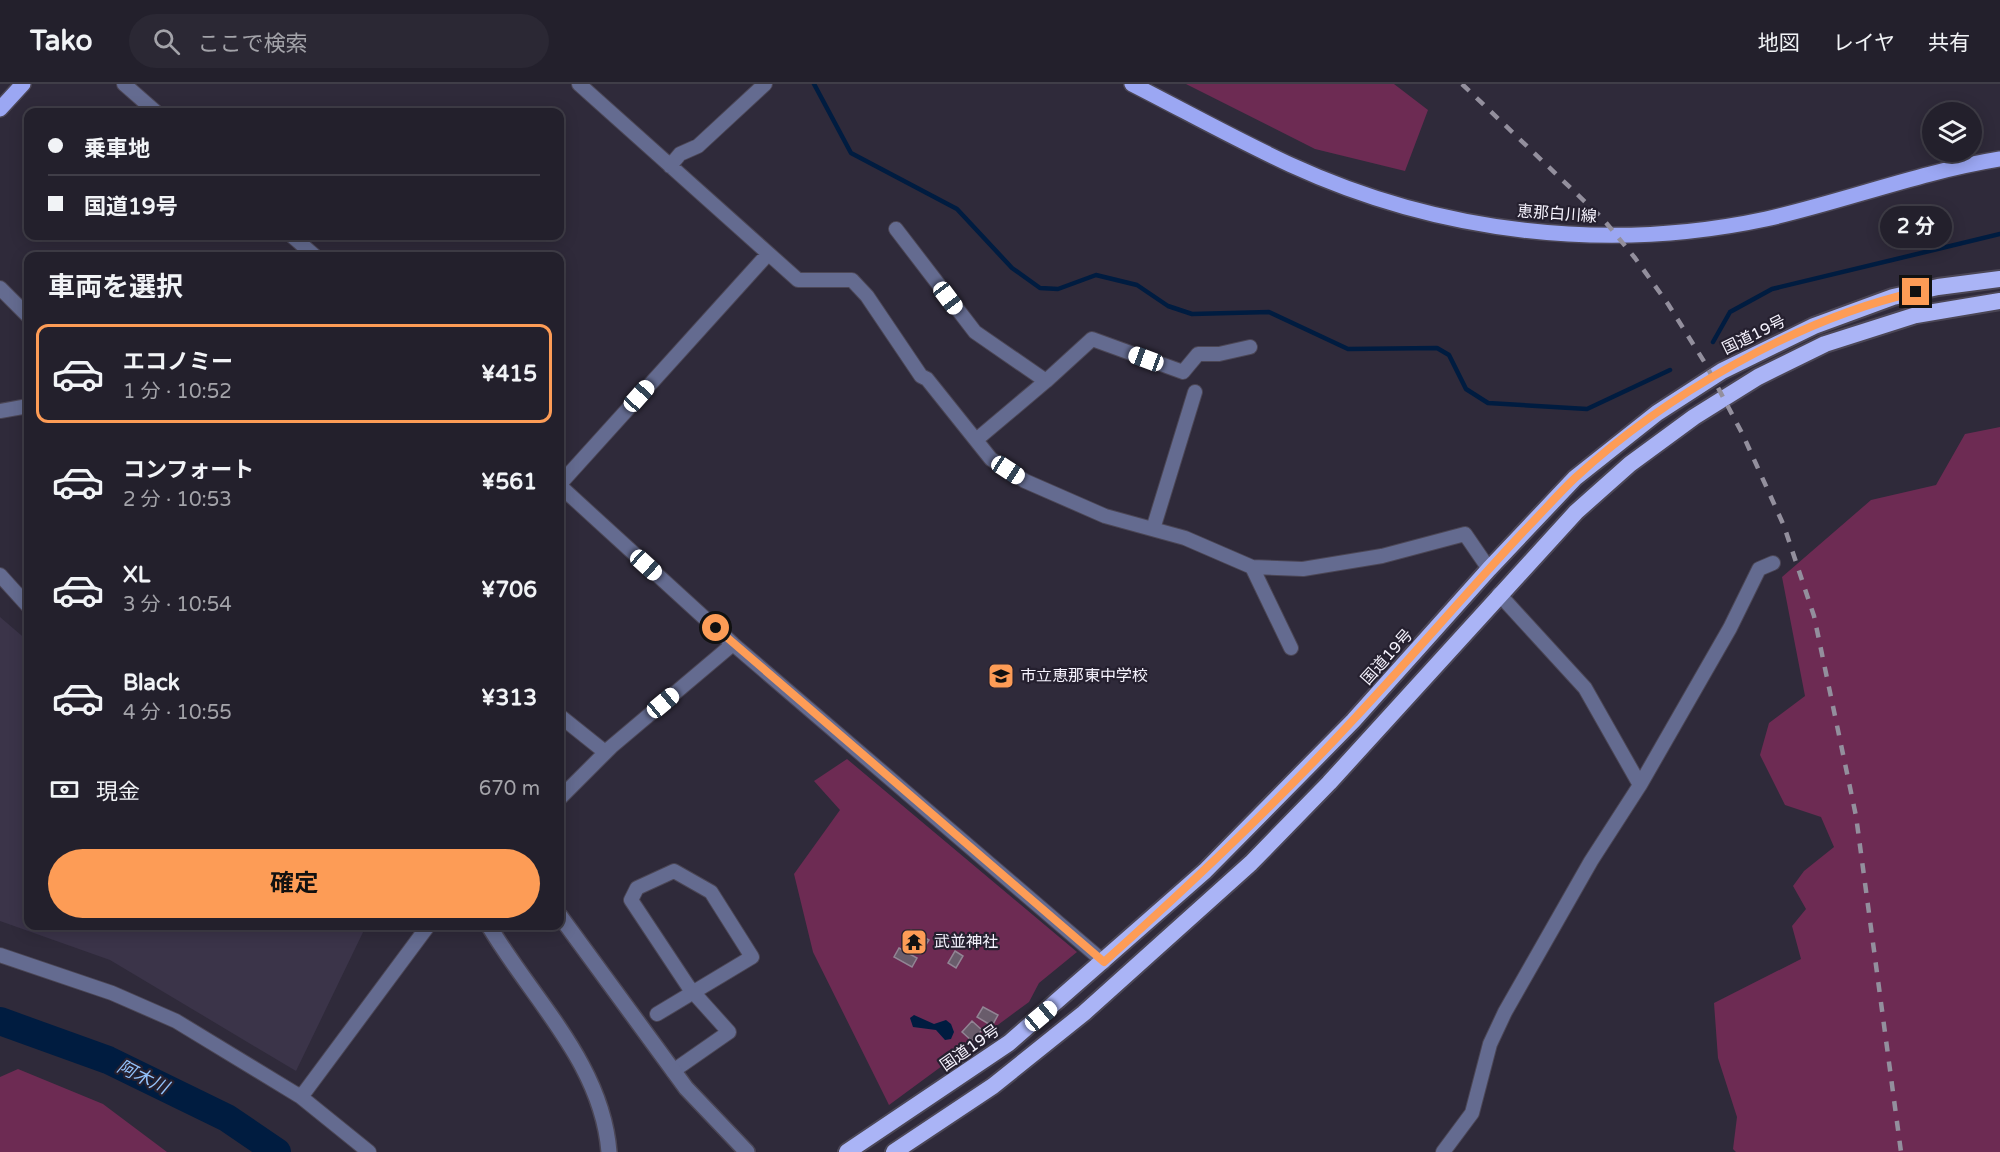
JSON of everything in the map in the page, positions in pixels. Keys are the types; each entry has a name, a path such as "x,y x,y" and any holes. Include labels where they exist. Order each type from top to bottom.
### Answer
{"highway":[{"name":"国道19号","path":"847,1152 1009,1043 1205,871 1274,804 1575,478 1657,413 1722,371 1814,326 1893,297 1938,287 2000,279"},
{"path":"894,1152 993,1086 1084,1013 1251,863 1416,689 1499,594 1576,512 1630,464 1694,417 1758,376 1825,344 1916,315 2000,301"}],"main road":[{"path":"0,109 23,84"},
{"name":"恵那白川線","path":"1132,84 1291,165 1345,187 1401,206 1522,231 1622,235 1720,227 1767,218 1919,177 2000,159"}],"street":[{"path":"124,84 151,108"},
{"path":"579,84 767,255 798,280 852,280 867,296 921,376 927,379 991,459 1025,481 1105,516 1185,538 1252,567 1303,569 1382,556 1465,534 1489,569"},
{"path":"670,166 680,154 698,146 765,84"},
{"path":"896,229 975,332 1046,381"},
{"path":"297,240 310,252"},
{"path":"564,481 767,255"},
{"path":"0,288 24,312"},
{"path":"976,440 1092,339 1183,372 1198,354 1219,354 1250,347"},
{"path":"1153,529 1195,392"},
{"path":"0,411 24,407"},
{"path":"564,489 733,644 1104,962"},
{"path":"1443,1152 1472,1113 1490,1044 1505,1012 1590,861 1640,785 1730,628 1759,569 1773,563"},
{"path":"1252,567 1291,648"},
{"path":"0,575 24,602"},
{"path":"1499,594 1585,688 1640,785"},
{"path":"564,794 605,752 733,644"},
{"path":"564,719 605,752"},
{"path":"657,1014 693,992 752,957 711,891 674,871 637,888 631,900 693,992 729,1032 673,1071"},
{"path":"564,921 686,1088 747,1152"},
{"path":"301,1097 425,930"},
{"path":"492,930 562,1031 585,1072 602,1113 609,1152"},
{"path":"0,955 112,993 176,1021 301,1097 369,1152"}],"shaded area":[{"path":"1186,84 1394,84 1428,110 1405,171 1315,149"},
{"path":"2000,427 2000,1152 1736,1152 1733,1149 1737,1117 1718,1058 1714,1003 1801,959 1792,926 1806,909 1793,886 1804,871 1834,847 1821,817 1785,805 1760,755 1769,723 1805,696 1782,577 1871,500 1936,485 1965,434"},
{"path":"0,617 24,638 24,930 0,921"},
{"path":"847,759 1077,952 1039,983 1029,1002 889,1105 813,952 794,874 840,810 814,781"},
{"path":"25,930 364,930 296,1071 110,960"},
{"path":"18,1069 103,1104 167,1152 0,1152 0,1077"}],"water":[{"path":"914,1015 934,1024 946,1020 951,1024 954,1032 951,1039 945,1040 936,1030 913,1027 910,1018"}],"building":[{"path":"911,930 929,940 920,954 903,944"},
{"path":"899,948 917,958 912,967 894,957"},
{"path":"955,951 963,956 956,968 948,963"},
{"path":"983,1007 998,1015 992,1026 977,1017"},
{"path":"972,1021 982,1030 972,1041 962,1032"}],"waterway":[{"path":"814,84 851,153 957,209 1012,268 1040,288 1058,289 1096,275 1137,285 1168,306 1192,314 1269,312 1348,349 1437,348 1449,355 1466,389 1488,403 1587,409 1670,370"},
{"path":"1713,342 1730,312 1772,289 2000,234"},
{"name":"阿木川","path":"0,1021 108,1060 227,1118 277,1152"}],"railway":[{"path":"1462,84 1603,219 1635,258 1668,304 1705,363 1743,435 1784,526 1814,616 1856,816 1901,1152"}],"place":[{"name":"市立恵那東中学校","path":"1001,676"},
{"name":"武並神社","path":"914,942"}],"route":[{"path":"716,628 1104,962 1205,871 1274,804 1575,478 1657,413 1722,371 1814,326 1893,297 1916,292"}]}
